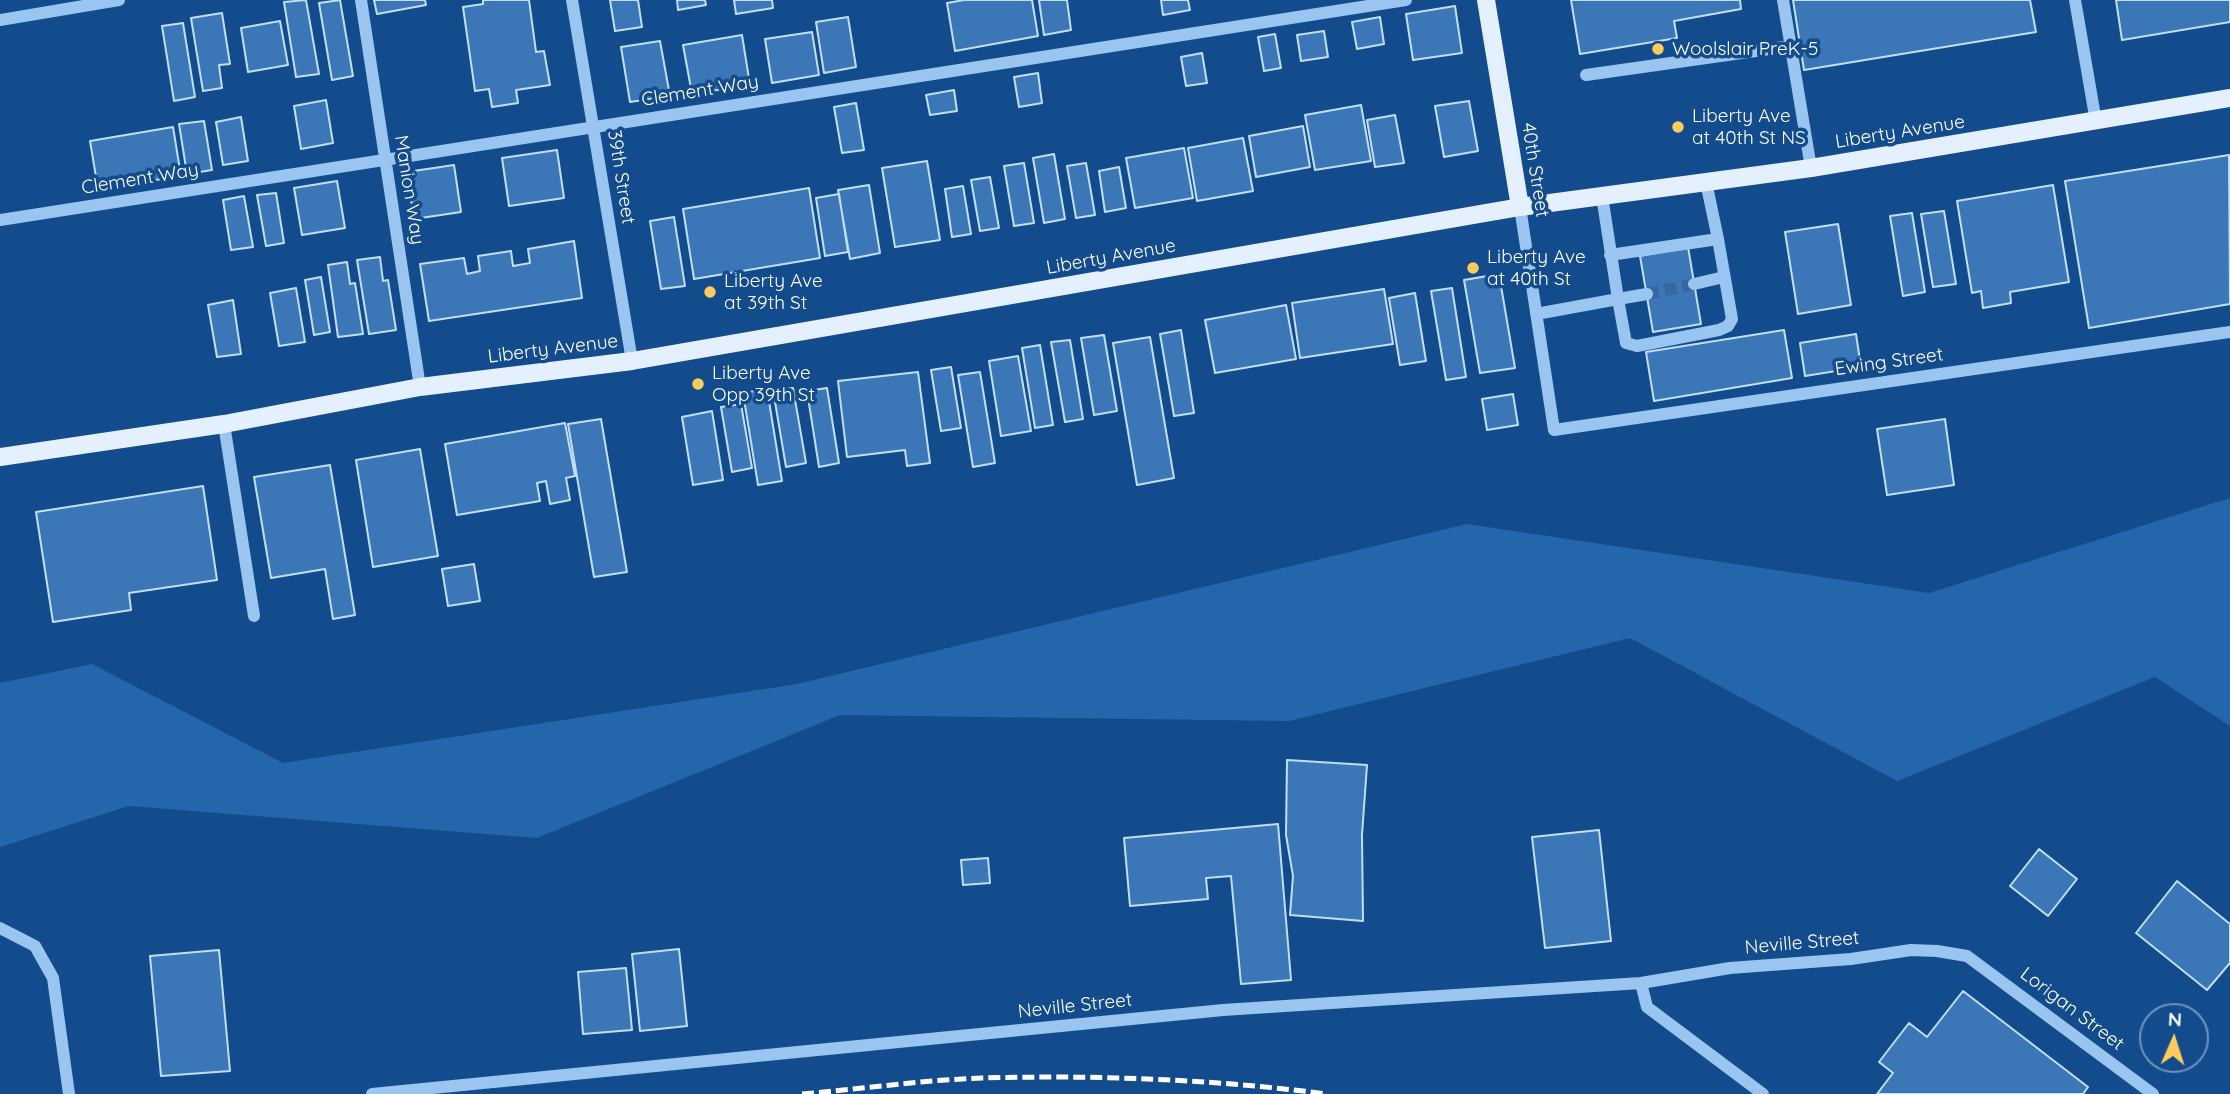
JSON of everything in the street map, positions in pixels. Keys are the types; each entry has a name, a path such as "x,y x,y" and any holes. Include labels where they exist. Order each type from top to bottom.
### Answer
{"main road":[{"name":"40th Street","path":"1486,0 1520,207"},
{"name":"Liberty Avenue","path":"0,457 224,424 420,387 632,361 1520,207 1811,167 2230,98"}],"street":[{"path":"0,20 119,0"},
{"name":"Manion Way","path":"360,0 420,387"},
{"name":"39th Street","path":"572,0 632,361"},
{"name":"Clement Way","path":"0,220 1406,0"},
{"path":"1783,0 1811,167"},
{"path":"2075,0 2096,122"},
{"path":"1586,75 1791,46"},
{"path":"1602,196 1626,343 1637,346 1718,330 1728,326 1732,319 1706,182"},
{"name":"40th Street","path":"1520,207 1554,430"},
{"path":"1610,254 1718,239"},
{"path":"1694,284 1724,277"},
{"path":"1536,314 1647,294"},
{"name":"Ewing Street","path":"1554,430 2230,332"},
{"path":"224,424 254,616"},
{"path":"0,928 35,946 53,978 69,1094"},
{"name":"Neville Street","path":"372,1094 1223,1010 1641,983 1730,968 1851,959 1911,950 1967,956"},
{"name":"Lorigan Street","path":"1967,956 2153,1094"},
{"path":"1641,983 1647,1007 1763,1094"}],"shaded area":[{"path":"2230,498 2230,726 2155,677 1897,781 1630,638 1289,721 840,715 537,838 129,806 0,847 0,683 92,664 283,763 797,684 1467,524 1929,593"}],"building":[{"path":"306,0 319,74 296,77 284,2"},
{"path":"340,0 353,76 332,80 319,3"},
{"path":"374,0 425,0 426,5 377,14"},
{"path":"483,0 529,0 536,52 544,51 550,85 516,90 518,103 492,107 489,89 475,91 463,7 483,4"},
{"path":"610,0 638,0 642,27 615,31"},
{"path":"677,0 705,0 706,5 678,10"},
{"path":"734,0 772,0 773,8 736,14"},
{"path":"964,0 1032,0 1038,36 955,51 947,3"},
{"path":"1039,0 1067,0 1071,30 1044,35"},
{"path":"1161,0 1188,0 1190,10 1163,15"},
{"path":"1571,0 1740,0 1741,9 1674,21 1677,38 1580,54"},
{"path":"1793,0 2030,0 2036,32 1804,70"},
{"path":"2116,0 2230,0 2230,22 2122,40"},
{"path":"1455,6 1462,53 1413,60 1406,14"},
{"path":"222,13 230,64 219,65 222,88 203,91 191,18"},
{"path":"848,17 856,67 824,73 816,22"},
{"path":"1380,17 1384,44 1357,49 1352,22"},
{"path":"280,21 288,65 248,72 241,28"},
{"path":"183,23 195,97 174,101 162,26"},
{"path":"1324,31 1328,57 1301,61 1297,35"},
{"path":"812,32 819,75 772,83 765,39"},
{"path":"1275,34 1281,68 1264,71 1258,37"},
{"path":"742,35 750,85 692,94 683,45"},
{"path":"660,41 670,96 630,102 621,47"},
{"path":"1202,53 1207,83 1186,86 1181,57"},
{"path":"1038,73 1042,103 1019,107 1014,77"},
{"path":"954,90 957,111 930,115 926,95"},
{"path":"326,100 333,143 301,149 294,106"},
{"path":"1469,101 1478,151 1444,157 1435,106"},
{"path":"856,103 864,150 842,153 834,107"},
{"path":"1361,105 1371,161 1315,170 1305,115"},
{"path":"1395,115 1404,163 1375,167 1367,120"},
{"path":"241,117 248,161 223,165 216,122"},
{"path":"204,121 212,170 187,174 179,124"},
{"path":"1303,126 1310,167 1256,177 1249,136"},
{"path":"173,127 181,176 98,189 90,141"},
{"path":"1243,138 1253,191 1197,201 1188,148"},
{"path":"1184,148 1193,198 1135,208 1126,158"},
{"path":"557,150 564,198 509,206 502,158"},
{"path":"1054,154 1065,219 1044,223 1033,158"},
{"path":"2229,155 2230,304 2089,328 2065,181"},
{"path":"927,161 940,240 895,247 882,168"},
{"path":"1024,163 1034,223 1014,226 1004,166"},
{"path":"1086,163 1095,215 1076,218 1067,166"},
{"path":"454,165 461,212 414,219 407,172"},
{"path":"1119,167 1126,208 1105,212 1099,171"},
{"path":"990,177 999,228 980,231 971,180"},
{"path":"337,181 345,228 302,235 294,188"},
{"path":"869,185 880,253 850,259 838,190"},
{"path":"2053,185 2069,282 2010,292 2011,303 1983,308 1981,291 1972,293 1957,201"},
{"path":"963,186 971,234 952,237 945,189"},
{"path":"809,188 820,258 694,279 683,209"},
{"path":"276,193 284,243 266,246 257,195"},
{"path":"839,194 848,252 825,256 816,198"},
{"path":"244,196 253,247 231,250 223,200"},
{"path":"1944,211 1956,284 1933,287 1921,214"},
{"path":"1912,213 1925,292 1903,296 1890,216"},
{"path":"674,217 685,286 661,289 650,221"},
{"path":"1838,224 1851,305 1798,314 1785,232"},
{"path":"574,241 582,298 429,321 420,264 464,258 467,274 480,271 478,256 511,251 513,266 530,263 528,249"},
{"path":"1688,247 1701,324 1653,332 1640,256"},
{"path":"380,257 383,281 388,280 396,330 369,334 357,260"},
{"path":"347,262 350,284 355,283 363,334 338,337 328,265"},
{"path":"1499,274 1515,368 1480,373 1464,280"},
{"path":"321,277 330,332 314,335 305,280"},
{"path":"296,288 305,342 279,346 270,293"},
{"path":"1452,288 1466,377 1446,380 1431,291"},
{"path":"1384,289 1393,344 1300,358 1292,303"},
{"path":"1415,293 1426,361 1400,365 1389,298"},
{"path":"233,300 241,354 217,357 208,305"},
{"path":"1286,305 1296,359 1215,373 1205,320"},
{"path":"1181,330 1194,413 1174,416 1160,334"},
{"path":"1784,330 1792,378 1654,401 1646,352"},
{"path":"1856,334 1861,367 1805,376 1800,343"},
{"path":"1104,335 1117,411 1094,415 1081,338"},
{"path":"1150,337 1174,478 1137,485 1113,343"},
{"path":"1070,340 1083,419 1065,422 1051,342"},
{"path":"1040,345 1053,425 1035,428 1022,348"},
{"path":"1018,356 1031,431 1001,436 989,361"},
{"path":"951,367 961,428 941,431 931,370"},
{"path":"918,372 930,463 907,466 905,450 847,457 838,381"},
{"path":"980,372 995,463 973,467 958,375"},
{"path":"793,388 806,463 786,467 773,390"},
{"path":"827,388 839,463 819,467 807,391"},
{"path":"767,389 782,481 758,485 743,393"},
{"path":"1513,394 1518,425 1487,430 1482,399"},
{"path":"741,404 752,468 732,472 721,407"},
{"path":"712,411 723,480 693,485 682,417"},
{"path":"601,419 627,572 594,577 568,424"},
{"path":"1945,419 1954,485 1887,495 1877,429"},
{"path":"565,423 575,476 566,478 570,500 550,504 546,481 537,483 540,501 457,515 445,444"},
{"path":"420,449 438,556 373,567 356,460"},
{"path":"330,465 355,615 333,619 325,569 271,578 254,477"},
{"path":"203,486 217,580 129,593 131,610 53,622 36,512"},
{"path":"474,564 480,601 448,606 442,569"},
{"path":"1287,760 1367,765 1362,835 1363,921 1290,915 1293,876 1286,835"},
{"path":"1278,824 1291,980 1241,984 1231,876 1206,878 1208,899 1130,906 1124,838"},
{"path":"1599,830 1611,941 1545,948 1532,837"},
{"path":"2039,849 2077,879 2048,916 2010,886"},
{"path":"988,858 990,883 963,885 961,860"},
{"path":"2177,881 2230,924 2230,963 2207,990 2136,933"},
{"path":"679,949 687,1026 640,1031 632,954"},
{"path":"219,950 230,1071 161,1076 150,956"},
{"path":"626,968 632,1030 583,1034 578,972"},
{"path":"1963,991 2088,1087 2083,1094 1877,1094 1893,1073 1879,1062 1909,1023 1927,1037"}],"tunnel":[{"path":"1647,294 1694,284"}],"railway":[{"path":"802,1094 959,1079 1025,1077 1155,1079 1327,1094"}],"place":[{"name":"Woolslair PreK-5","path":"1658,49"},
{"name":"Liberty Ave at 40th St NS","path":"1678,127"},
{"name":"Liberty Ave at 40th St","path":"1473,268"},
{"name":"Liberty Ave at 39th St","path":"710,292"},
{"name":"Liberty Ave Opp 39th St","path":"698,384"}]}
